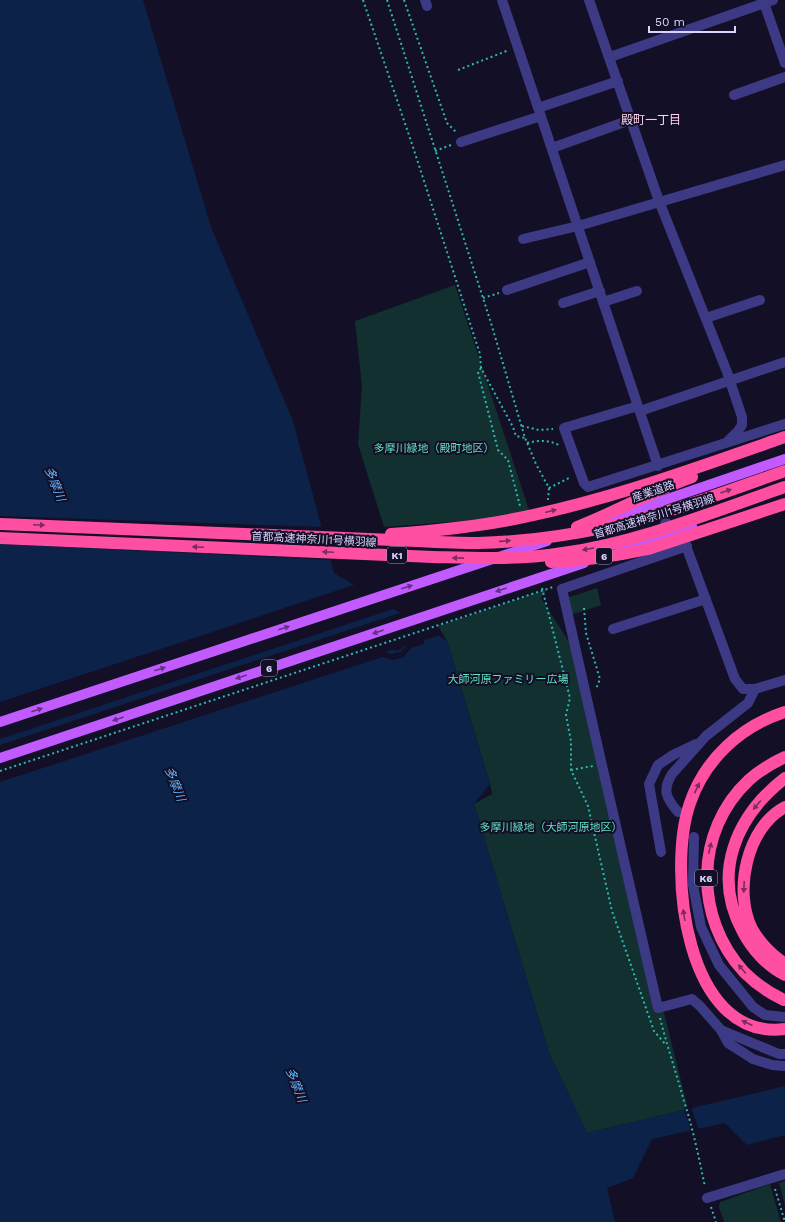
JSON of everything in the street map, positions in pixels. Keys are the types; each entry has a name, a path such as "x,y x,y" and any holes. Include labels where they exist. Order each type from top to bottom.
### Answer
{"highway":[{"path":"334,538 458,528 515,519 564,508 638,487 785,437"},
{"path":"530,543 606,515 662,489 785,445"},
{"name":"首都高速神奈川1号横羽線","path":"0,524 470,543 530,543 648,516 785,471"},
{"name":"首都高速神奈川1号横羽線","path":"0,538 433,557 476,558 539,556 609,544 669,527 785,487"},
{"path":"476,558 521,562 553,562 627,553 648,549 785,504"},
{"path":"785,712 763,720 750,727 738,736 715,758 706,771 690,803 685,822 680,879 682,900 691,943 705,981 715,998 740,1020 753,1026 766,1029 785,1029"},
{"name":"K6","path":"784,1000 768,992 745,972 725,946 717,931 712,915 706,878 708,860 717,826 731,800 750,779 768,766 785,757"},
{"name":"K6","path":"785,778 757,804 742,825 733,848 728,874 730,899 739,925 745,936 762,958 785,975"},
{"path":"785,807 771,817 758,835 748,856 744,884 745,907 752,928 763,945 785,964"}],"main road":[{"name":"産業道路","path":"0,722 530,543 785,459"},
{"name":"6","path":"0,758 670,534 785,493"}],"street":[{"path":"502,0 658,466"},
{"path":"589,0 659,202 706,318 742,417 742,425 738,432 728,442"},
{"path":"610,57 767,1 785,63"},
{"path":"734,95 785,77"},
{"path":"461,142 618,81"},
{"path":"552,148 630,120"},
{"path":"523,239 578,226 785,166"},
{"path":"506,290 590,262"},
{"path":"563,303 600,291"},
{"path":"603,302 637,291"},
{"path":"706,318 760,300"},
{"path":"785,362 730,381 639,409 564,428 584,483 588,487 658,466 785,424"},
{"path":"658,502 670,534 685,543 706,599 718,620 735,679 743,688 755,689 785,680"},
{"path":"686,546 562,589 658,1008 692,998 721,1030 728,1043 753,1059 772,1065 785,1066"},
{"path":"613,629 706,599"},
{"path":"678,812 670,803 666,791 668,781 672,774 706,736 748,703 755,689"},
{"path":"661,852 649,784 658,765 673,755 701,741"},
{"path":"694,837 693,885 701,927 719,965 753,1007 765,1015 785,1017"},
{"path":"721,1030 779,1054 785,1054"},
{"path":"707,1198 785,1174"}],"path":[{"path":"363,0 413,147 480,354 481,368 513,427 516,436 525,438"},
{"path":"387,0 483,298 525,438 548,488 548,501"},
{"path":"404,0 447,123 459,136 461,142 435,151"},
{"path":"458,70 517,46"},
{"path":"483,298 506,290"},
{"path":"522,426 539,430 564,428"},
{"path":"527,443 538,440 559,445"},
{"path":"548,488 572,476 574,482"},
{"path":"0,771 547,589"},
{"path":"584,608 586,633 600,679 596,691"},
{"path":"570,698 566,715 571,741 571,770 588,806 612,911 654,1032 666,1045"},
{"path":"571,770 601,764"},
{"path":"677,1076 694,1134 707,1198 716,1222"},
{"path":"772,1178 785,1222"}],"green space":[{"name":"多摩川緑地（殿町地区）","path":"455,285 531,516 384,527 358,444 362,387 355,321"},
{"path":"597,588 601,605 565,617 561,600"},
{"name":"多摩川緑地（大師河原地区）","path":"547,589 541,598 580,659 637,905 688,1109 587,1133 549,1053 474,804 492,794 490,784 447,641 438,626"},
{"path":"785,1181 785,1205 779,1183"},
{"path":"770,1184 781,1222 724,1222 719,1207 720,1202"}],"water":[{"name":"多摩川","path":"0,0 143,0 211,227 293,421 334,573 447,641 490,784 474,804 549,1053 587,1133 785,1086 785,1135 747,1145 725,1123 652,1139 633,1178 607,1188 615,1222 0,1222"}],"pier":[{"path":"0,516 323,527 332,560 0,544"},
{"path":"357,584 396,608 0,739 0,702"},
{"path":"403,612 440,635 424,640 424,644 411,648 404,657 393,660 383,657 370,661 0,782 0,745","holes":["403,646 406,646 401,652 391,654 387,653 388,651 395,649 395,651 401,649"]},
{"path":"691,1106 699,1131 691,1132 684,1108"}],"district":[{"name":"殿町一丁目","path":"651,120"}],"park label":[{"name":"大師河原ファミリー広場","path":"508,679"}]}
